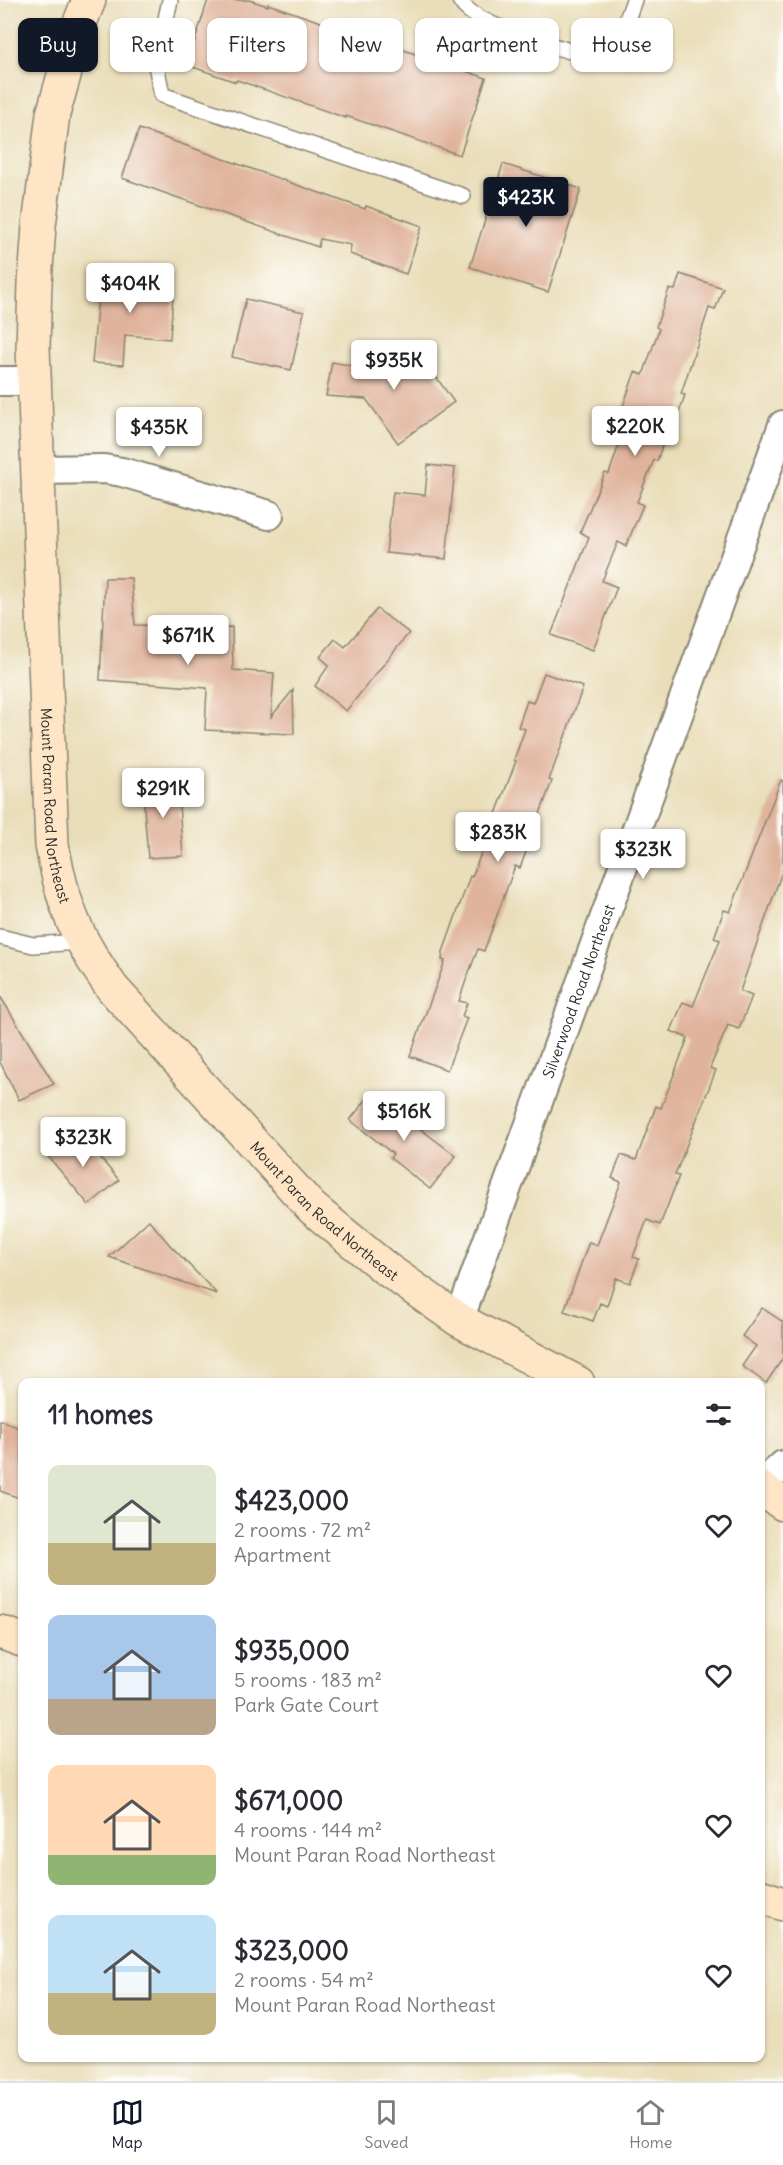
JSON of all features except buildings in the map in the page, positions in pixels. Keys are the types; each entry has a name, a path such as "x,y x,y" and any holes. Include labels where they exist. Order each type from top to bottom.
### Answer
{"main road":[{"name":"Mount Paran Road Northeast","path":"89,0 76,30 53,114 34,283 35,381 52,845 59,884 81,942 113,989 312,1208 385,1268 459,1320 569,1378"},
{"path":"765,1491 783,1504"},
{"path":"0,1632 18,1639"},
{"path":"765,1898 783,1904"}],"street":[{"path":"0,381 35,381"},
{"name":"Silverwood Road Northeast","path":"459,1320 783,425"},
{"path":"38,470 104,469 122,472 269,516"},
{"path":"765,1482 783,1465"}],"lane":[{"path":"170,0 156,65 162,96 463,196"},
{"path":"460,0 478,18 499,29 605,62 617,46 633,0"},
{"path":"0,937 33,945 81,942"}]}
